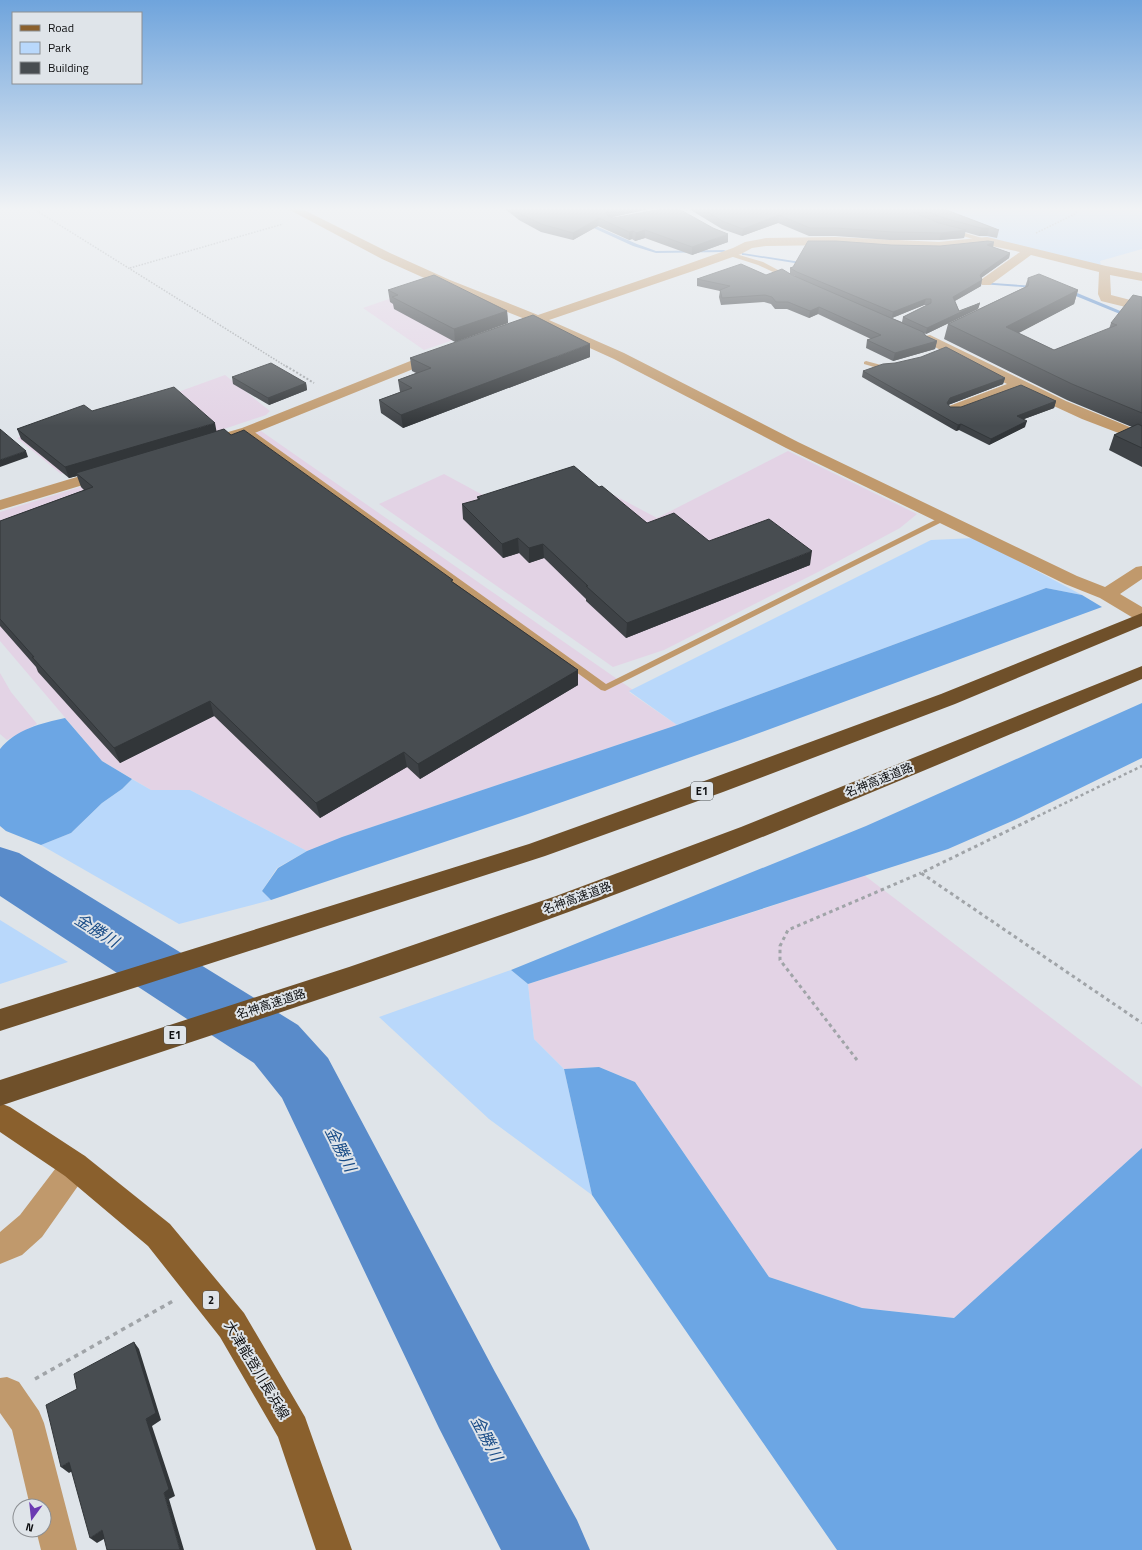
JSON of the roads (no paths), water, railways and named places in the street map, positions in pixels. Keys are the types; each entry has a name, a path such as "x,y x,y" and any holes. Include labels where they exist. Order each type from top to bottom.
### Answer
{"highway":[{"name":"E1","path":"0,1020 296,928 537,850 948,699 1142,619"},
{"name":"名神高速道路","path":"0,1093 349,978 565,903 749,833 1142,672"}],"main road":[{"name":"大津能登川長浜線","path":"0,1116 75,1166 159,1235 232,1325 293,1429 334,1550"}],"street":[{"path":"442,281 537,319 619,356 944,519 1071,580 1107,594 1142,615"},
{"path":"500,332 648,281"},
{"path":"1104,281 1104,294 1106,298 1142,307"},
{"path":"944,332 927,337 942,351 1108,426 1142,437"},
{"path":"206,444 247,431 448,351"},
{"path":"954,409 1018,385"},
{"path":"0,505 118,470"},
{"path":"1107,594 1142,571"},
{"path":"0,1248 11,1244 31,1226 75,1166"},
{"path":"0,1395 7,1394 27,1423 58,1550"}],"lane":[{"path":"866,363 881,366 899,363"},
{"path":"247,431 605,688 944,519"}],"waterway":[{"path":"981,283 1035,287"},
{"path":"1068,291 1142,322"},
{"name":"金勝川","path":"0,868 276,1044 305,1078 467,1400 547,1550"}]}
